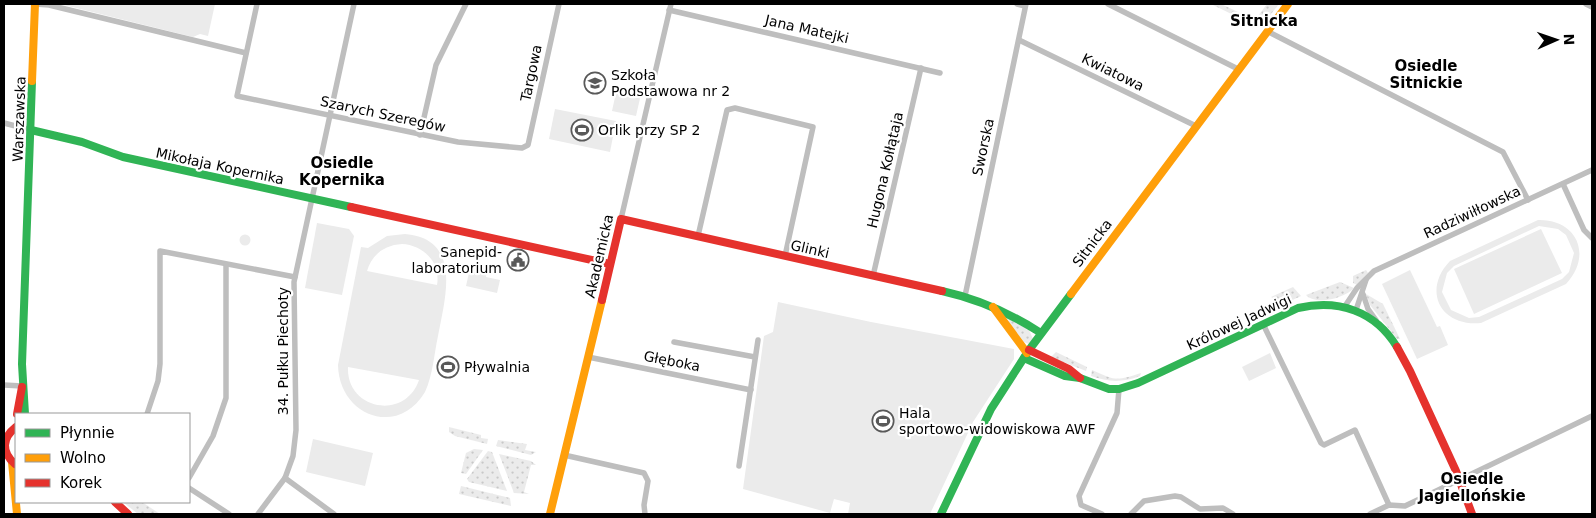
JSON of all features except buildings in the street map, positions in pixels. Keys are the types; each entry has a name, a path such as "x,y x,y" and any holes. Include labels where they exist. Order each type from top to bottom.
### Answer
{"street":[{"path":"35,4 49,5 246,53 257,4"},
{"name":"Warszawska","path":"25,413 22,386 35,4"},
{"name":"34. Pułku Piechoty","path":"258,514 285,478 293,456 296,430 295,277 354,4"},
{"path":"420,135 436,65 466,4"},
{"name":"Targowa","path":"526,147 559,4"},
{"path":"1017,4 1025,5"},
{"path":"1108,4 1238,69"},
{"name":"Sitnicka","path":"941,514 979,432 1027,354 1288,4"},
{"path":"1586,4 1592,7"},
{"name":"Sworska","path":"965,296 1025,5"},
{"name":"Jana Matejki","path":"670,7 940,72"},
{"name":"Akademicka","path":"550,514 670,7"},
{"path":"1267,31 1503,152 1528,200"},
{"name":"Kwiatowa","path":"1019,40 1196,126"},
{"name":"Szarych Szeregów","path":"246,53 237,96 458,142 526,147"},
{"name":"Hugona Kołłątaja","path":"874,276 921,68"},
{"path":"698,236 727,110 735,108 813,127 785,256"},
{"path":"4,123 31,130"},
{"name":"Mikołaja Kopernika","path":"31,130 82,142 123,157 610,264"},
{"name":"Radziwiłłowska","path":"1345,306 1357,288 1374,271 1592,170"},
{"path":"1563,184 1584,230 1592,238"},
{"name":"Glinki","path":"621,219 965,296 992,306 1041,334"},
{"path":"147,413 158,381 160,364 160,251 295,277"},
{"path":"190,476 213,436 226,398 226,265"},
{"path":"1356,310 1363,294 1366,280"},
{"path":"1363,294 1368,309 1382,328"},
{"path":"992,306 1027,354 1065,376 1080,378 1110,389 1119,389 1117,412 1078,496 1081,504 1102,514"},
{"name":"Królowej Jadwigi","path":"1119,389 1138,383 1263,324 1306,306 1345,306 1356,310 1382,328 1394,342 1460,480 1472,514"},
{"path":"1263,324 1321,443 1324,446 1355,430 1389,505"},
{"path":"739,466 758,340"},
{"name":"Głęboka","path":"674,342 755,357"},
{"name":"Głęboka","path":"588,357 751,390"},
{"path":"4,385 22,386"},
{"name":"Warszawska","path":"17,413 18,398 22,386"},
{"path":"1370,514 1389,505 1404,506 1592,416"},
{"path":"11,429 6,437 4,447 6,456 14,464"},
{"path":"564,454 644,473 648,481 644,505 645,514"},
{"path":"285,478 334,514"},
{"path":"190,489 228,514"},
{"path":"1132,514 1144,501 1175,496 1181,497 1200,509 1223,508 1233,514"},
{"path":"116,503 128,514"},
{"path":"17,514 18,504"}],"shaded area":[{"path":"60,4 215,4 208,36 200,34 193,37"},
{"path":"1211,4 1221,4 1255,20 1267,4 1279,4 1260,28"},
{"path":"617,88 641,94 636,116 612,111"},
{"name":"Orlik przy SP 2","path":"555,109 616,121 610,152 549,139"},
{"path":"1538,220 1552,221 1571,232 1577,241 1579,251 1579,262 1566,284 1481,323 1467,323 1455,319 1446,313 1440,304 1437,294 1437,283 1450,261","holes":["1539,226 1558,229 1566,235 1574,253 1569,272 1562,279 1479,317 1469,318 1451,310 1442,292 1447,273 1454,266"]},
{"path":"317,223 349,229 354,236 342,295 305,288"},
{"path":"1541,229 1562,273 1474,314 1454,269"},
{"path":"245,234 251,240 245,246 239,240"},
{"path":"405,234 423,238 436,247 443,258 446,288 432,372 425,392 414,406 400,414 386,417 372,415 359,408 348,397 341,383 338,365 361,247 368,248 387,236","holes":["402,244 417,248 429,256 436,269 437,285 367,271 372,260 385,248","348,367 419,380 412,393 402,401 390,405 378,405 366,401 356,393 350,382"]},
{"path":"471,264 487,268 486,277 500,280 497,293 466,286"},
{"path":"1366,270 1368,273 1357,285 1353,283 1353,276"},
{"path":"1410,270 1437,327 1440,326 1448,345 1417,359 1382,284"},
{"path":"1340,282 1354,288 1337,298 1316,300 1306,295"},
{"path":"1293,287 1301,296 1284,304 1271,297"},
{"path":"1366,294 1383,304 1400,339 1397,339 1370,305"},
{"path":"778,302 1014,349 1014,359 973,422 930,514 848,514 850,503 834,499 830,513 743,489 764,336 773,332"},
{"path":"1009,319 1029,330 1033,339 1029,344 1024,342 1008,322"},
{"path":"1056,352 1087,367 1086,371 1051,357"},
{"path":"1270,353 1276,368 1249,381 1242,367"},
{"path":"1092,370 1116,379 1141,373 1140,376 1127,380 1115,381 1091,376"},
{"path":"449,427 481,435 481,438 488,439 487,444 455,436 449,432"},
{"path":"313,439 373,453 365,486 306,472"},
{"path":"498,440 527,444 525,450 536,452 531,455 496,446"},
{"path":"474,449 483,450 466,474 461,473 466,453"},
{"path":"488,451 492,452 507,491 469,482 467,479"},
{"path":"499,454 531,461 536,465 531,465 524,492 529,494 514,493"},
{"path":"461,486 510,498 511,506 459,494"},
{"path":"124,503 144,503 160,514 138,514"}],"traffic: fast":[{"path":"25,413 22,364 32,81"},
{"path":"31,130 82,142 123,157 351,207"},
{"path":"942,291 968,298 993,308 1018,319 1041,333"},
{"path":"941,514 991,409 1029,350 1071,294"},
{"path":"1024,358 1065,376 1080,378 1109,389 1119,389 1138,383 1298,308 1328,305 1342,307 1367,316 1378,324 1397,347"}],"traffic: slow":[{"path":"32,81 35,4"},
{"path":"1071,294 1288,4"},
{"path":"550,514 602,300"},
{"path":"993,307 1027,353"},
{"path":"12,462 15,493"},
{"path":"16,503 17,514"}],"traffic: jam":[{"path":"351,207 610,264"},
{"path":"602,300 621,219 942,291"},
{"path":"1397,347 1456,471 1472,514"},
{"path":"1029,350 1069,369 1080,378"},
{"path":"17,413 22,387"},
{"path":"15,428 6,440 5,450 15,464"},
{"path":"116,503 128,514"}],"place":[{"name":"Szkoła Podstawowa nr 2","path":"595,83"},
{"name":"Orlik przy SP 2","path":"582,130"},
{"name":"Sanepid- laboratorium","path":"518,260"},
{"name":"Pływalnia","path":"448,367"},
{"name":"Hala sportowo-widowiskowa AWF","path":"883,421"}],"district":[{"name":"Sitnicka","path":"1264,21"},
{"name":"Osiedle Sitnickie","path":"1426,74"},
{"name":"Osiedle Kopernika","path":"342,172"},
{"name":"Osiedle Jagiellońskie","path":"1472,488"}]}
